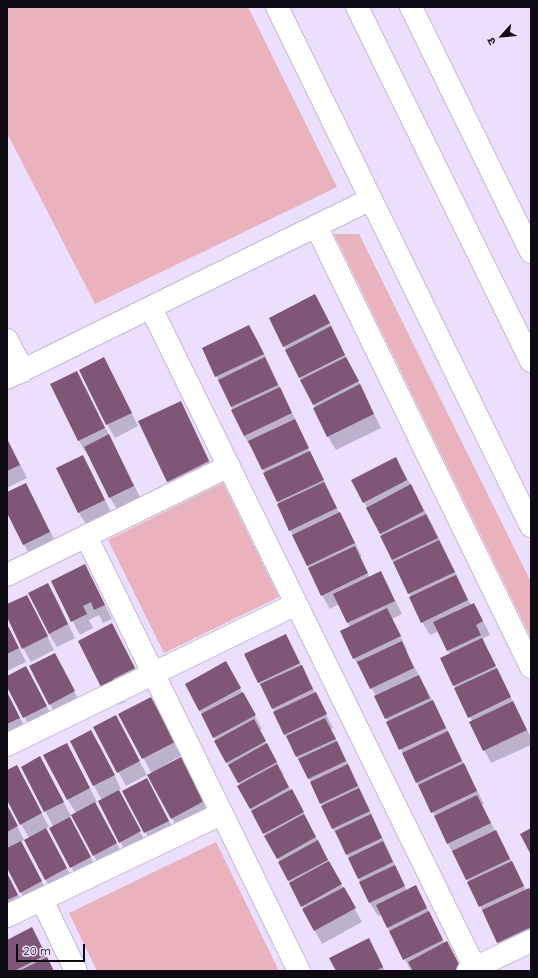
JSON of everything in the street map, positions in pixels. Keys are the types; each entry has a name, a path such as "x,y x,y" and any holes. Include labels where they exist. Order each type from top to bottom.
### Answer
{"street":[{"path":"277,7 531,526"},
{"path":"357,7 531,361"},
{"path":"411,7 531,252"},
{"path":"7,340 15,374 371,199"},
{"path":"316,226 531,667"},
{"path":"151,308 472,969 531,941"},
{"path":"7,575 229,466"},
{"path":"86,536 299,971"},
{"path":"7,745 296,604"},
{"path":"7,916 222,814"},
{"path":"42,900 76,971"}],"shaded area":[{"path":"7,7 248,7 337,187 95,304 7,133"},
{"path":"334,234 359,234 531,582 531,638"},
{"path":"223,483 279,597 164,653 108,540"},
{"path":"216,842 279,971 97,971 69,913"}],"building":[{"path":"315,294 330,323 283,347 269,318"},
{"path":"249,325 264,354 215,377 202,348"},
{"path":"331,326 345,355 299,378 285,350"},
{"path":"104,357 132,413 106,425 79,370"},
{"path":"265,357 278,385 231,407 218,380"},
{"path":"346,357 359,381 313,405 300,380"},
{"path":"77,371 105,428 78,441 50,384"},
{"path":"360,384 374,414 327,437 313,408"},
{"path":"280,387 292,413 244,436 231,410"},
{"path":"181,401 209,461 167,482 138,421"},
{"path":"295,419 309,448 262,470 248,441"},
{"path":"109,434 134,486 109,498 84,447"},
{"path":"7,439 20,465 7,471"},
{"path":"310,451 324,480 277,502 263,473"},
{"path":"83,455 105,500 78,513 56,468"},
{"path":"396,457 407,480 363,503 351,480"},
{"path":"324,482 337,508 289,531 277,504"},
{"path":"26,483 50,532 23,545 7,513 7,492"},
{"path":"411,484 424,511 380,534 366,508"},
{"path":"340,512 355,543 307,566 292,535"},
{"path":"426,514 438,538 392,560 380,536"},
{"path":"439,540 455,572 408,594 393,562"},
{"path":"355,546 368,573 321,596 308,568"},
{"path":"85,564 105,605 94,610 91,602 83,606 87,614 71,622 51,581"},
{"path":"381,571 395,601 347,623 333,594"},
{"path":"456,575 468,600 421,623 409,597"},
{"path":"48,583 68,624 49,634 28,593"},
{"path":"27,595 48,636 22,649 7,617 7,604"},
{"path":"474,603 483,621 476,625 481,635 447,651 433,622"},
{"path":"387,608 401,636 353,659 340,631"},
{"path":"112,623 135,668 113,679 118,688 101,687 78,641"},
{"path":"7,624 19,648 7,654"},
{"path":"286,634 300,663 258,683 244,654"},
{"path":"482,638 496,666 453,686 440,658"},
{"path":"402,641 414,668 370,689 357,662"},
{"path":"55,653 75,691 49,705 29,666"},
{"path":"226,661 241,688 199,711 185,684"},
{"path":"302,665 313,689 272,709 260,684"},
{"path":"26,666 47,706 23,718 7,687 7,676"},
{"path":"497,668 511,697 468,718 454,688"},
{"path":"419,675 430,698 385,719 374,696"},
{"path":"7,692 20,718 7,724"},
{"path":"243,692 256,715 213,738 201,714"},
{"path":"316,692 327,714 284,735 273,712"},
{"path":"151,697 175,742 142,759 118,714"},
{"path":"433,700 446,728 399,750 386,722"},
{"path":"513,701 527,730 483,751 469,722"},
{"path":"116,715 140,761 117,773 93,727"},
{"path":"325,718 336,739 296,757 286,736"},
{"path":"254,719 266,741 226,763 214,741"},
{"path":"91,730 115,775 93,786 70,741"},
{"path":"448,731 462,761 416,783 402,753"},
{"path":"337,741 346,761 308,779 298,759"},
{"path":"67,743 90,788 67,800 43,755"},
{"path":"267,743 277,762 238,783 228,765"},
{"path":"40,756 64,802 44,812 21,767"},
{"path":"181,757 204,801 171,819 147,775"},
{"path":"464,763 477,791 431,813 418,785"},
{"path":"277,764 289,787 250,809 237,786"},
{"path":"348,764 358,786 320,804 310,782"},
{"path":"17,765 42,813 20,825 7,800 7,770"},
{"path":"147,778 169,821 144,833 122,791"},
{"path":"359,788 370,811 332,829 321,806"},
{"path":"292,789 304,812 263,834 251,811"},
{"path":"119,790 141,831 119,843 98,801"},
{"path":"477,795 491,823 447,844 434,816"},
{"path":"95,802 117,843 93,856 71,815"},
{"path":"7,805 18,826 7,832"},
{"path":"304,814 316,837 277,859 264,836"},
{"path":"371,814 382,838 346,855 335,831"},
{"path":"70,817 91,857 70,868 49,828"},
{"path":"46,828 67,868 45,880 24,840"},
{"path":"531,828 531,855 520,834"},
{"path":"496,830 510,859 466,880 452,851"},
{"path":"318,840 328,860 288,881 278,862"},
{"path":"21,841 42,881 20,893 7,868 7,848"},
{"path":"383,841 393,862 358,879 348,858"},
{"path":"329,861 342,884 301,907 289,883"},
{"path":"512,861 524,886 479,907 467,882"},
{"path":"395,865 405,886 369,903 359,882"},
{"path":"7,873 18,895 7,900"},
{"path":"416,885 427,908 387,928 376,905"},
{"path":"344,887 356,908 314,931 302,909"},
{"path":"529,888 531,892 531,927 497,943 482,910"},
{"path":"429,911 443,940 403,960 389,931"},
{"path":"32,927 46,955 14,971 7,971 7,940"},
{"path":"369,938 383,967 376,971 336,971 329,958"},
{"path":"447,941 461,968 455,971 413,971 408,962"},
{"path":"47,957 54,971 19,971"}]}
